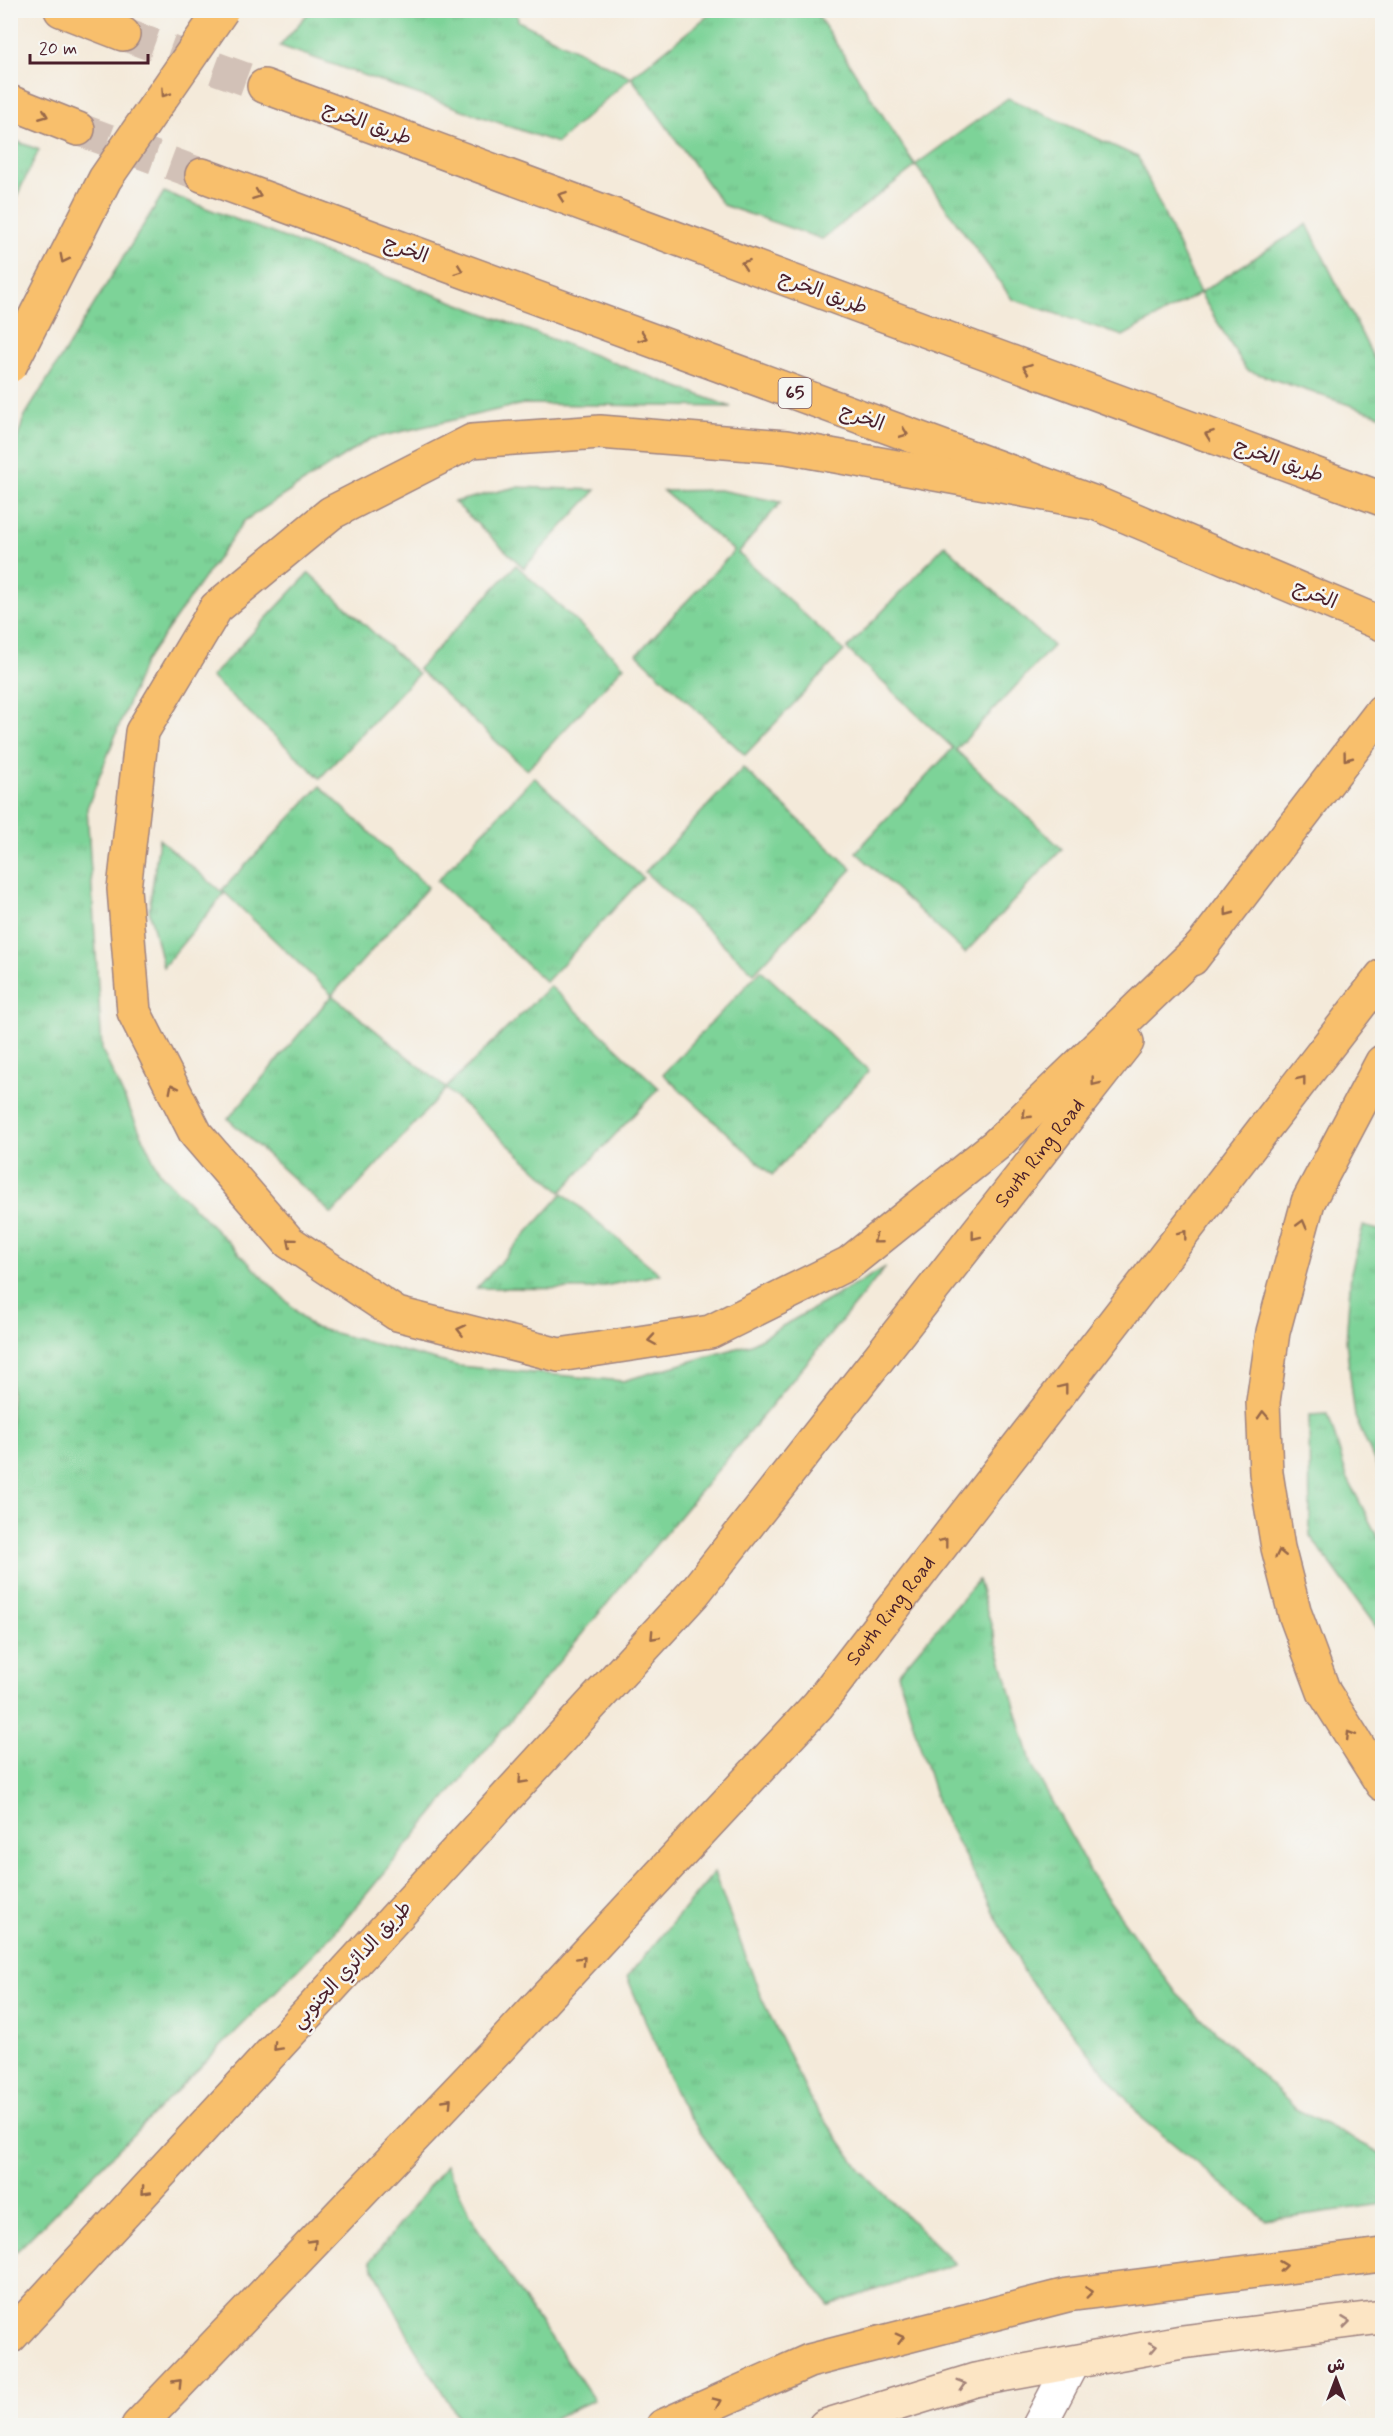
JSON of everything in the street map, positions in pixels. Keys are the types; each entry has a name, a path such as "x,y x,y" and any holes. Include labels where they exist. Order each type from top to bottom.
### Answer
{"highway":[{"path":"61,10 123,34"},
{"path":"10,366 105,179 222,10"},
{"name":"طريق الخرج","path":"264,86 1383,499"},
{"path":"10,102 78,129"},
{"name":"الخرج","path":"202,175 1095,503 1383,624"},
{"path":"1095,503 786,447 600,432 472,441 331,513 216,608 142,732 124,889 134,1012 196,1134 289,1242 397,1314 559,1355 710,1332 849,1263 996,1145 1204,944"},
{"name":"South Ring Road","path":"694,1593 1204,944 1383,711"},
{"name":"South Ring Road","path":"138,2426 498,2049 818,1705 1383,976"},
{"path":"1383,1062 1308,1202 1273,1332 1263,1402 1266,1473 1278,1548 1295,1614 1324,1692 1383,1784"},
{"name":"طريق الدائري الجنوبي","path":"10,2337 694,1593"},
{"path":"663,2426 809,2361 1066,2295 1383,2255"}],"main road":[{"path":"825,2426 975,2380 1182,2342 1383,2318"}],"street":[{"path":"1039,2426 1072,2363"}],"green space":[{"path":"310,11 517,11 518,21 631,77 557,143 280,46"},
{"path":"714,11 815,11 915,165 1008,98 1138,157 1200,293 1123,336 1012,299 916,166 822,239 723,205 631,77"},
{"path":"11,139 39,150 11,208"},
{"path":"164,192 731,407 523,404 370,439 244,521 144,663 87,808 102,1050 159,1172 312,1327 458,1366 623,1381 751,1344 886,1267 336,1931 11,2257 11,460 24,417"},
{"path":"1307,224 1382,375 1382,416 1246,370 1200,293"},
{"path":"516,487 596,490 524,568 454,502"},
{"path":"719,490 781,502 738,553 844,651 745,755 637,654 734,551 663,491"},
{"path":"945,545 1053,646 956,750 1062,849 965,953 856,852 953,748 847,649"},
{"path":"516,565 624,666 527,770 418,669"},
{"path":"309,573 418,674 320,778 211,677"},
{"path":"743,768 852,869 754,973 645,872"},
{"path":"534,777 643,878 546,982 437,881"},
{"path":"320,786 428,887 332,995 222,890"},
{"path":"159,839 224,894 163,967 149,910"},
{"path":"761,970 869,1071 772,1175 663,1074"},
{"path":"550,986 659,1088 561,1192 446,1089 332,1214 228,1119 332,995 446,1088"},
{"path":"563,1193 660,1274 591,1289 477,1288"},
{"path":"1363,1226 1382,1231 1382,1478 1355,1417 1346,1341 1351,1272"},
{"path":"1328,1414 1347,1477 1382,1546 1382,1635 1310,1536 1309,1415"},
{"path":"978,1580 1032,1765 1097,1884 1177,1994 1296,2109 1382,2154 1382,2204 1266,2220 1142,2118 1027,1977 938,1805 898,1674"},
{"path":"714,1873 762,1999 810,2099 862,2172 955,2264 829,2305 748,2202 679,2101 627,1977"},
{"path":"446,2165 476,2226 594,2400 539,2425 465,2425 459,2419 412,2343 370,2261"}],"tunnel":[{"path":"123,34 264,86"},
{"path":"78,129 202,175"}]}
